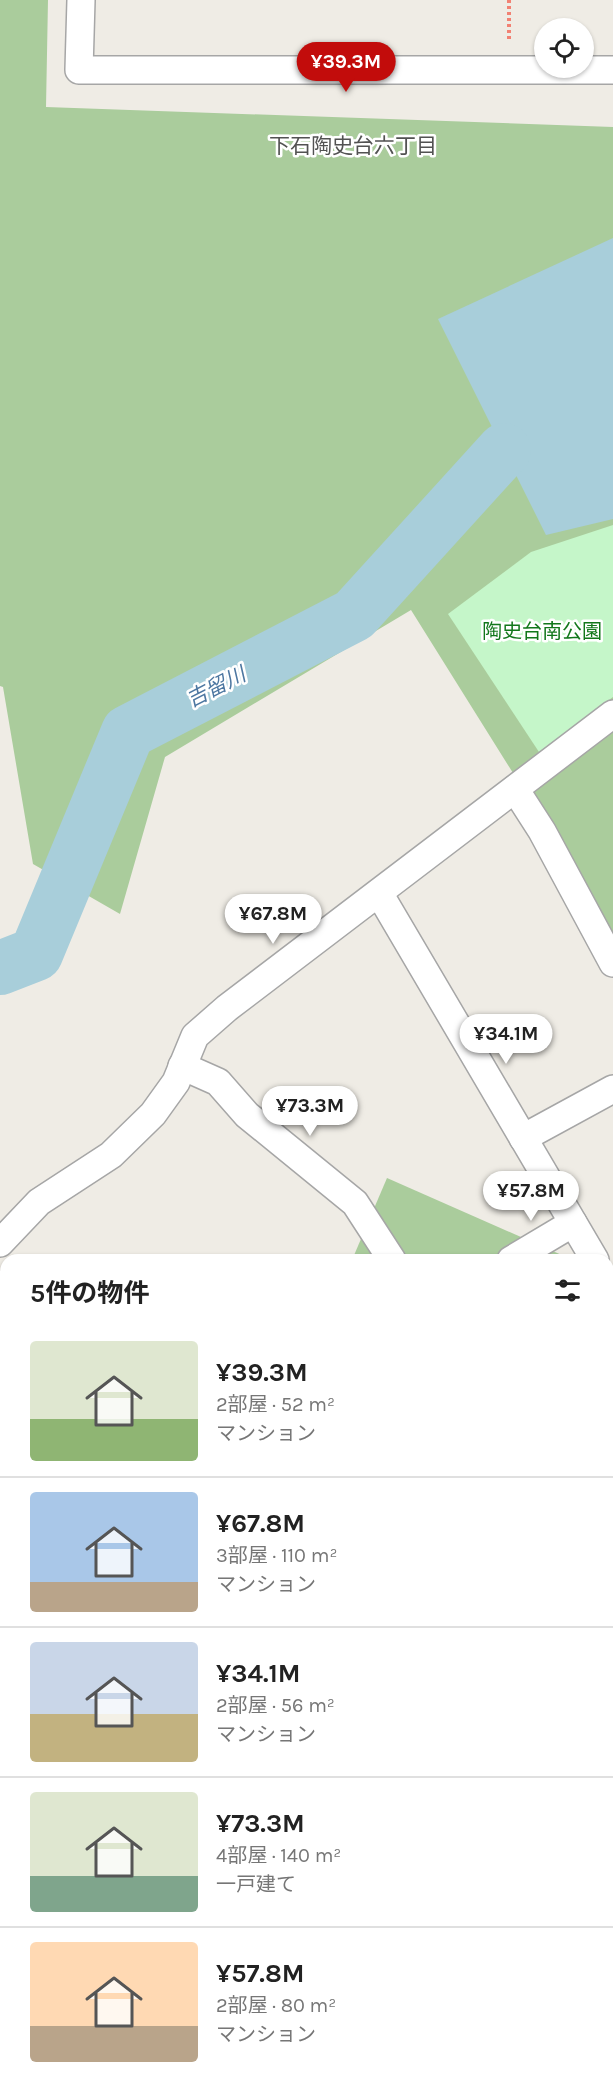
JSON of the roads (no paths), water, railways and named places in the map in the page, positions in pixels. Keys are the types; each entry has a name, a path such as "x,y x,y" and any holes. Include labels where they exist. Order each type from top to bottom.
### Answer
{"street":[{"path":"81,0 79,70 613,70"},
{"path":"0,1243 39,1202 111,1155 153,1114 176,1082 195,1036 227,1008 613,714"},
{"path":"515,789 542,831 613,963"},
{"path":"379,893 591,1254"},
{"path":"183,1066 218,1082 247,1114 355,1203 388,1254"},
{"path":"523,1138 613,1089"},
{"path":"522,1254 573,1223"}],"water":[{"path":"613,238 613,519 546,535 438,319"}],"waterway":[{"name":"吉留川","path":"0,968 36,954 128,732 354,615 504,450"}],"district":[{"name":"下石陶史台六丁目","path":"353,146"}],"park label":[{"name":"陶史台南公園","path":"542,631"}]}
